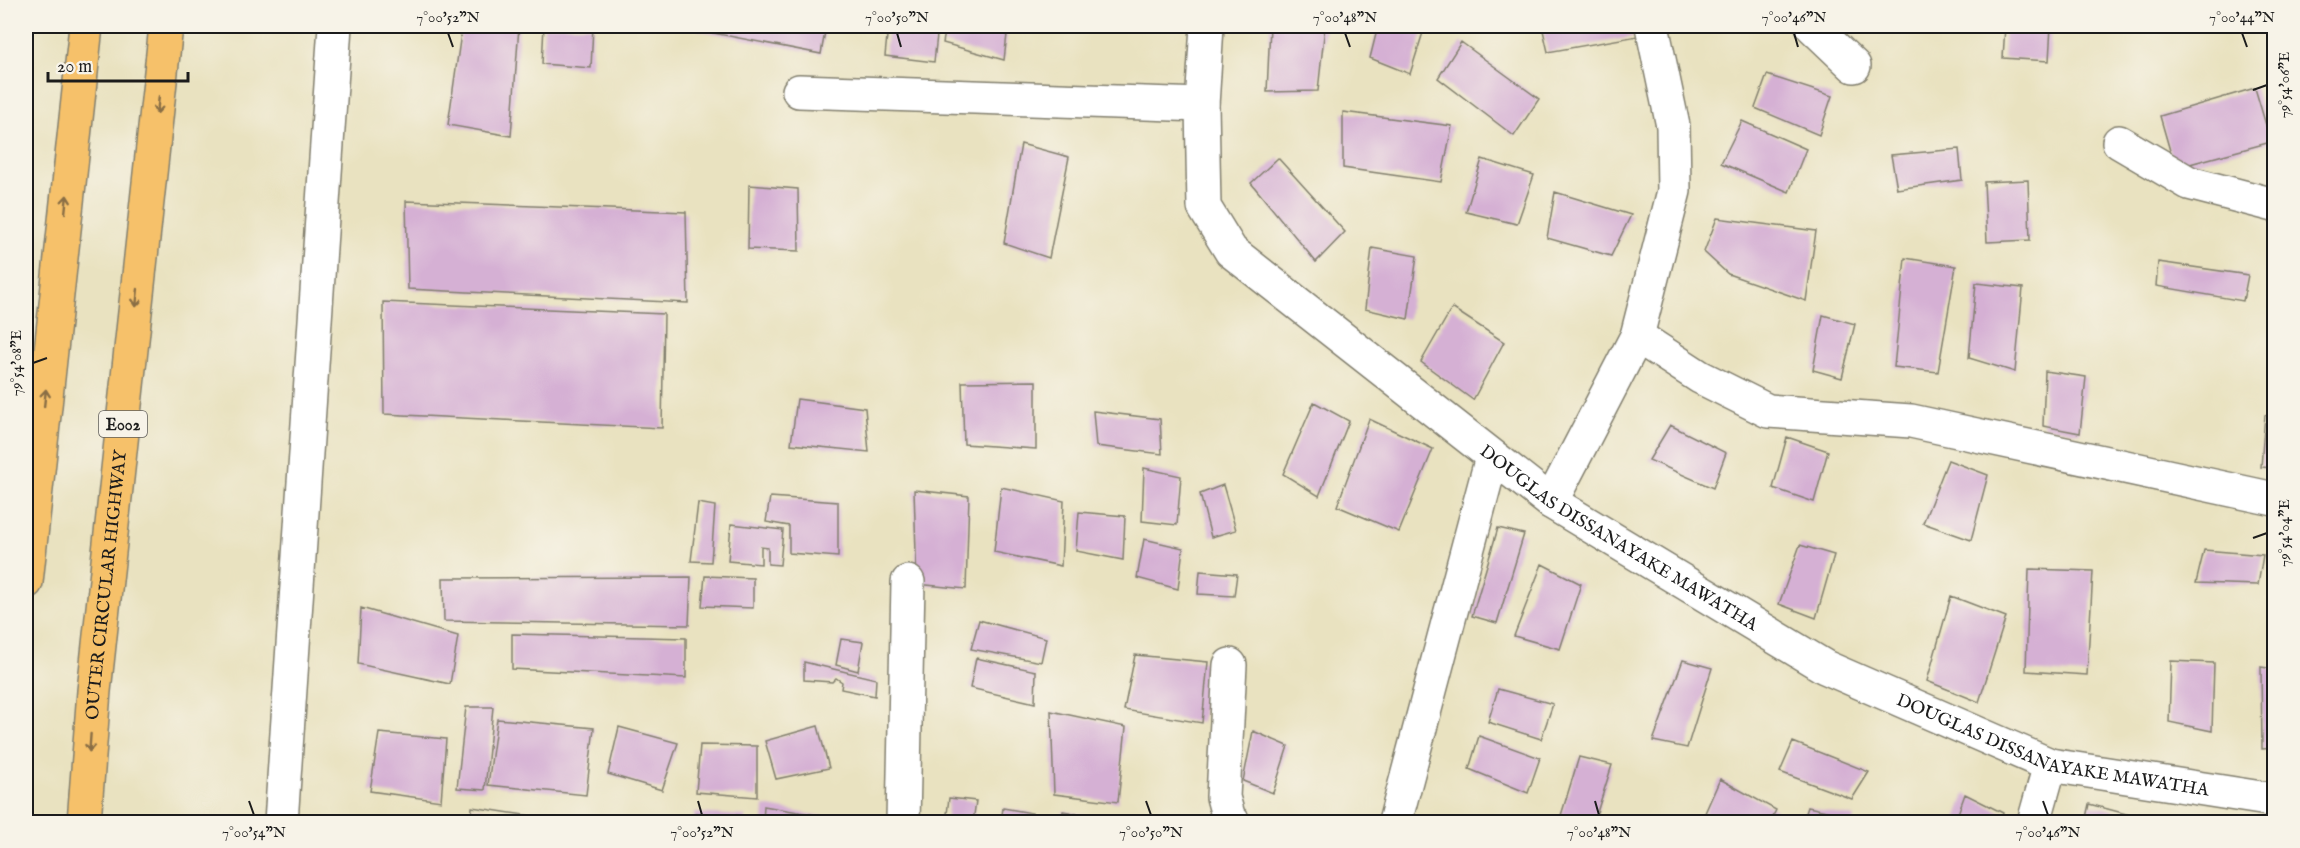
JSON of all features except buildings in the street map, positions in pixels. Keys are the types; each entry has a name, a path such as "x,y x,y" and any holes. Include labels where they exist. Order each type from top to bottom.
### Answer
{"highway":[{"path":"26,582 86,26"},
{"name":"OUTER CIRCULAR HIGHWAY","path":"84,822 94,691 166,26"}],"street":[{"path":"281,822 335,26"},
{"name":"DOUGLAS DISSANAYAKE MAWATHA","path":"1207,26 1202,105 1204,207 1231,251 1551,502 1825,667 2050,765 2274,800"},
{"path":"1551,502 1637,336 1674,191 1673,126 1653,26"},
{"path":"1812,26 1854,66"},
{"path":"799,92 1202,105"},
{"path":"2119,142 2189,183 2266,205 2274,205"},
{"path":"1637,336 1700,377 1768,411 1911,421 2274,499"},
{"path":"1395,822 1492,458"},
{"path":"903,822 908,582"},
{"path":"1230,665 1223,797 1229,819 1233,822"},
{"path":"2034,822 2050,765"}]}
